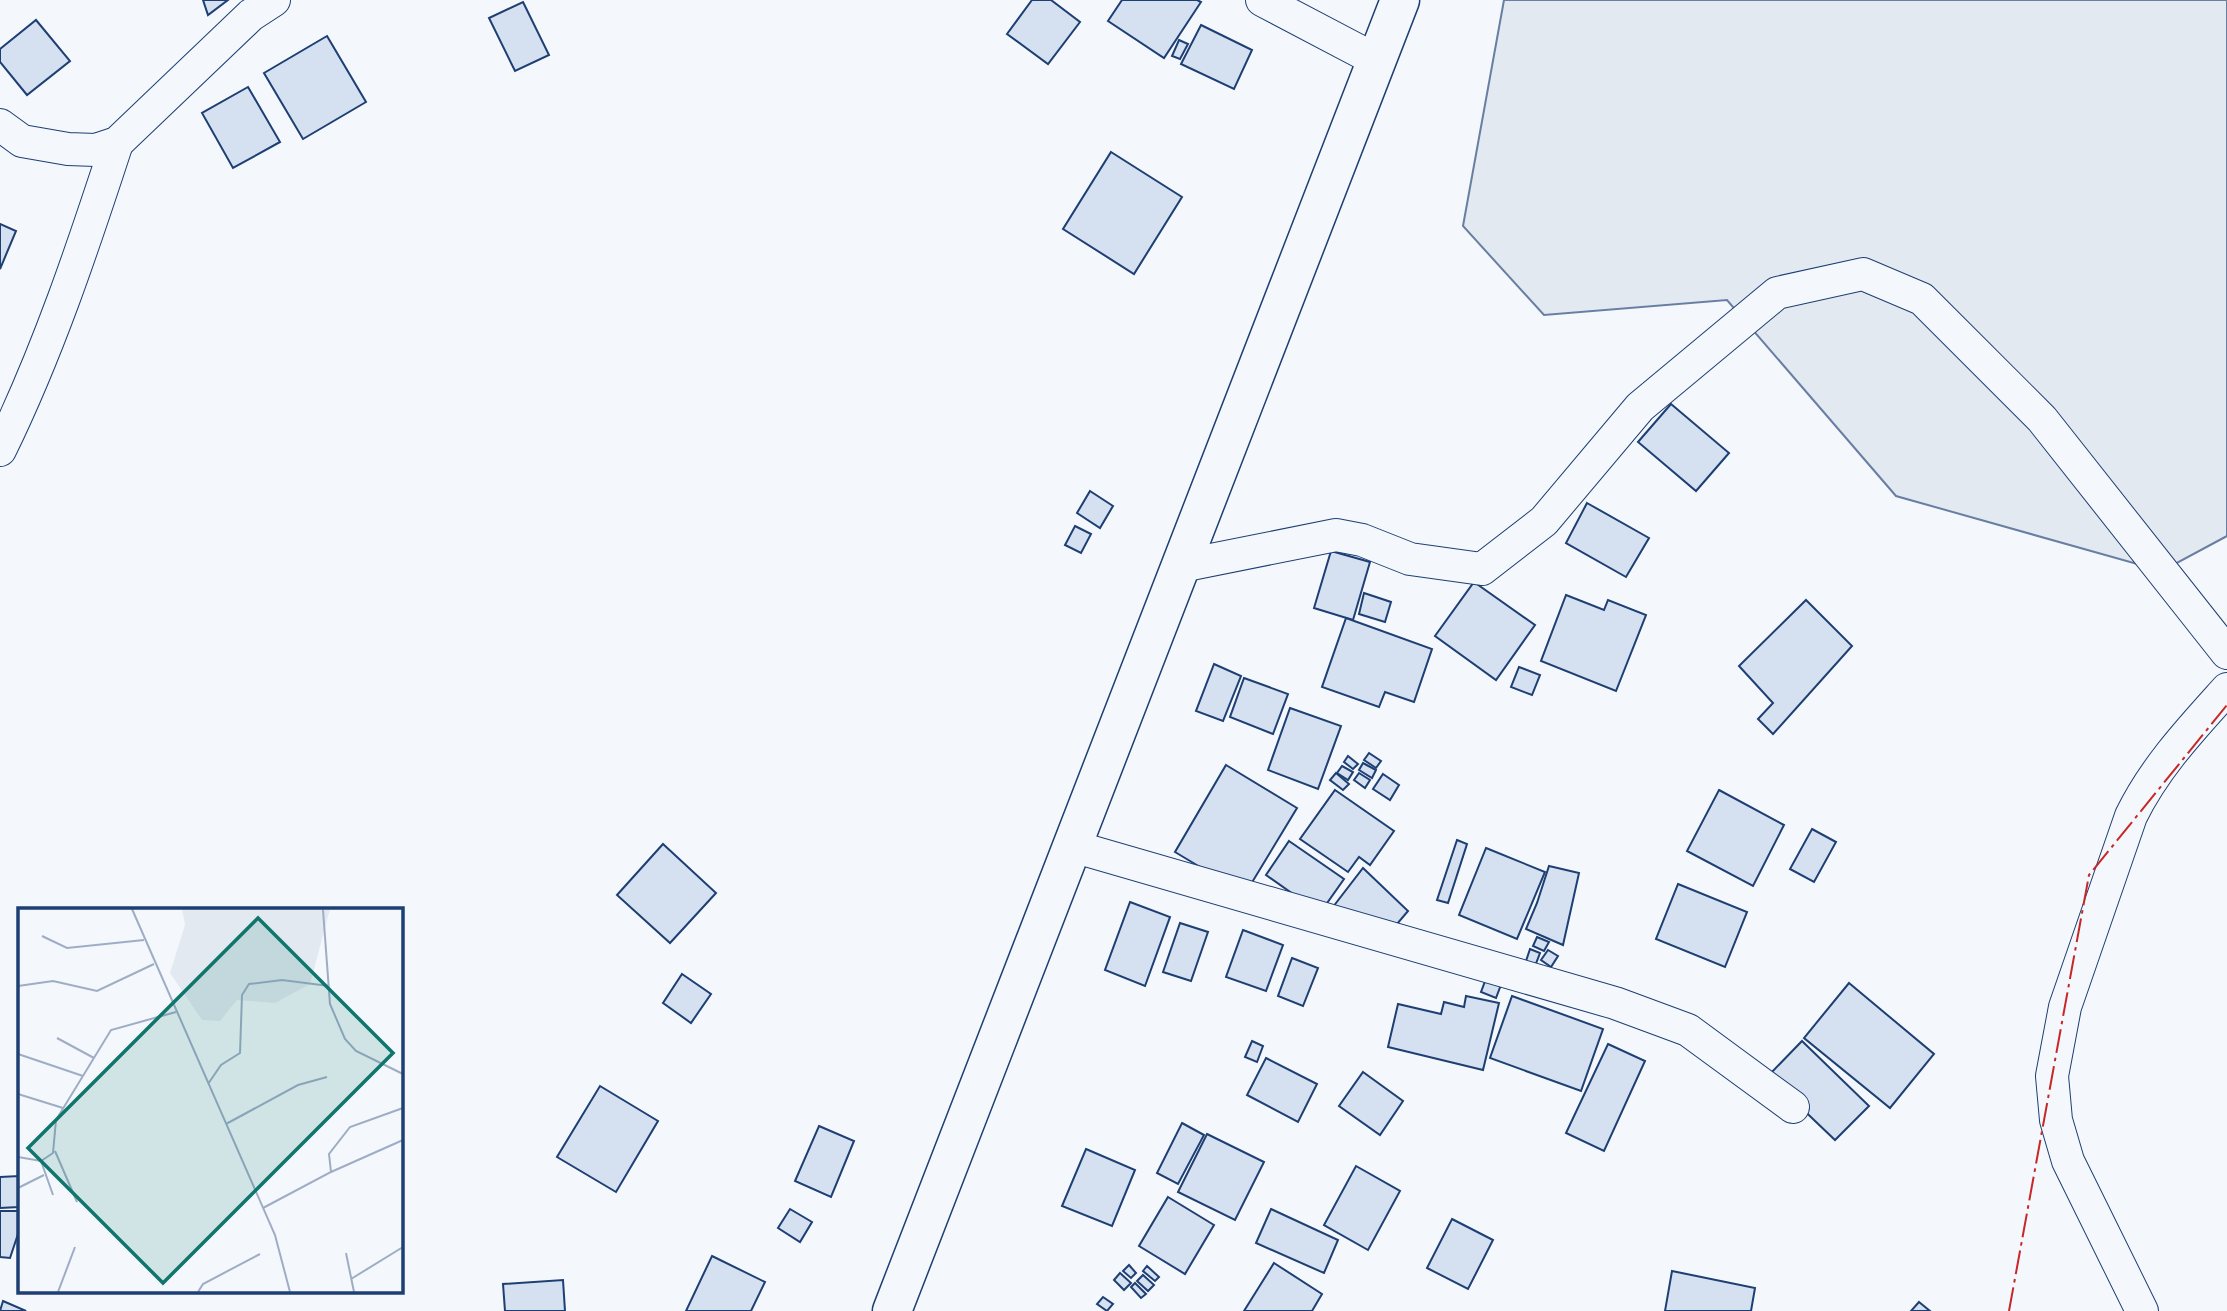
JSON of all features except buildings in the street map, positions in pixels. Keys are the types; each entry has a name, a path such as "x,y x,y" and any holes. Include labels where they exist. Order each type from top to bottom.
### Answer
{"main road":[{"path":"892,1311 1400,0"}],"street":[{"path":"0,127 22,141 68,149 96,150 117,143 251,15 274,0"},
{"path":"1262,0 1378,61"},
{"path":"0,450 18,414 87,236 117,143"},
{"path":"1181,566 1336,535 1362,540 1410,559 1482,569 1544,521 1640,407 1777,293 1863,274 1922,299 2042,419 2227,653"},
{"path":"2142,1311 2068,1161 2056,1120 2052,1076 2064,1007 2131,816 2143,790 2160,765 2227,689"},
{"path":"1072,846 1615,1003 1688,1030 1793,1108"}],"shaded area":[{"path":"1504,0 2227,0 2227,536 2162,571 1896,496 1727,300 1544,315 1463,226"}],"power":[{"path":"2009,1311 2089,875 2227,705"}]}
